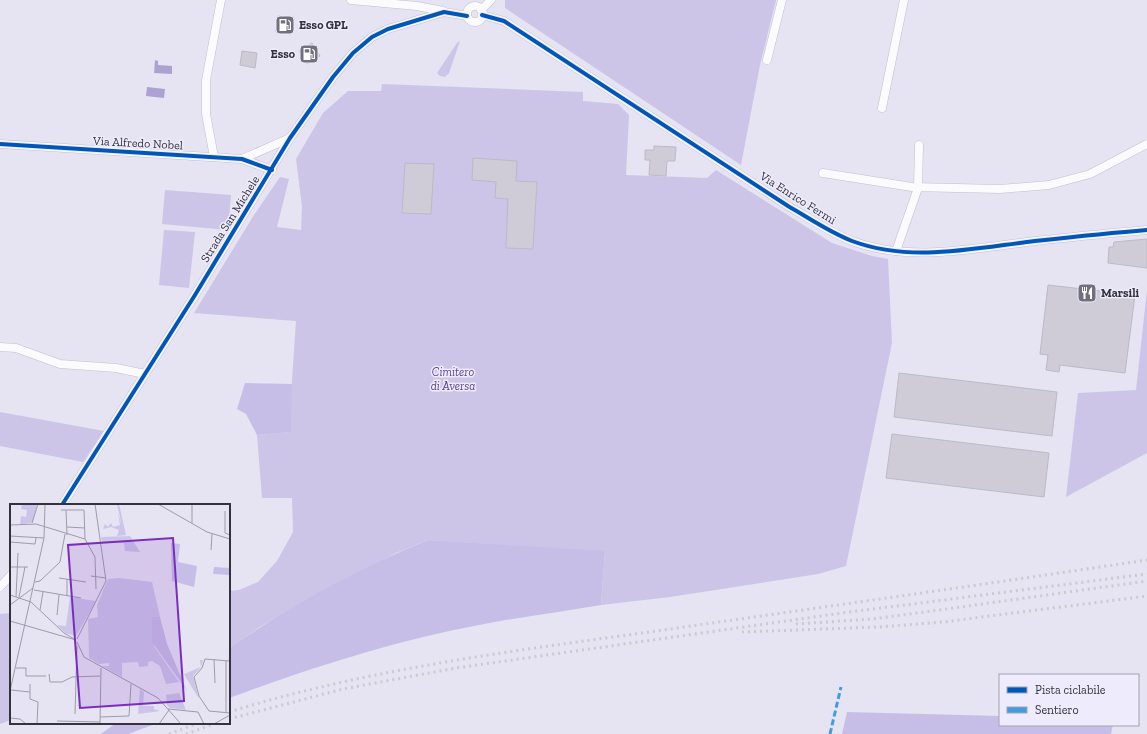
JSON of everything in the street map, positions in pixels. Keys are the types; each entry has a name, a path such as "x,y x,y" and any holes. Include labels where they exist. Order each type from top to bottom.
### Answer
{"street":[{"path":"214,157 206,114 206,80 222,0"},
{"path":"351,0 417,6 444,12"},
{"path":"480,8 480,20 474,22 469,20 467,16 470,8 480,8 491,0"},
{"path":"767,60 782,0"},
{"path":"882,108 904,0"},
{"name":"Via Enrico Fermi","path":"480,8 504,21 827,229 852,241 896,251 918,252 966,250 1035,241 1147,230"},
{"name":"Strada San Michele","path":"63,504 272,170 290,138 333,77 353,53 372,37 388,29 444,12 467,16"},
{"name":"Via Alfredo Nobel","path":"242,158 290,138"},
{"name":"Via Alfredo Nobel","path":"0,144 242,158 272,170"},
{"path":"896,251 918,188 919,144"},
{"path":"823,173 918,188 1000,189 1049,185 1090,174 1147,144"},
{"path":"0,347 16,348 60,364 116,368 145,374"},
{"path":"0,586 10,576"}],"green space":[{"path":"505,0 776,0 760,65 741,165 505,8"},
{"path":"460,41 449,73 445,77 440,76 437,73 457,43"},
{"name":"Cimitero di Aversa","path":"382,84 583,92 583,101 618,104 629,115 626,175 707,178 716,170 832,243 872,256 888,259 892,343 846,566 818,574 670,597 601,605 605,552 428,540 396,553 333,585 260,627 230,647 230,591 239,590 258,582 277,561 293,532 292,498 262,498 257,435 291,432 290,410 296,321 194,313 254,215 280,177 289,179 277,227 301,230 302,207 296,159 323,113 348,91 381,91"},
{"path":"165,190 231,195 228,230 162,224"},
{"path":"164,230 195,232 189,288 159,285"},
{"path":"1147,290 1147,453 1066,497 1078,393 1136,390"},
{"path":"0,412 104,431 83,462 0,446"},
{"path":"10,613 10,720 0,724 0,614"}],"shaded area":[{"path":"155,60 158,61 158,65 172,66 172,74 154,73"},
{"path":"147,87 165,89 164,98 146,96"},
{"path":"245,383 292,384 291,432 257,435 246,414 237,409"},
{"path":"428,540 605,551 601,605 494,622 415,639 352,656 230,698 230,647 276,617 351,575"},
{"path":"847,712 999,716 999,726 1113,726 1111,734 842,734"},
{"path":"115,724 155,724 128,734 101,734"}],"building":[{"path":"278,16 294,18 291,34 276,32"},
{"path":"312,43 320,56 307,64 299,51"},
{"path":"242,51 257,53 255,68 240,65"},
{"path":"654,146 676,147 675,161 667,161 666,176 649,175 650,160 645,160 645,150 654,150"},
{"path":"473,158 517,161 516,181 537,182 533,249 506,248 508,199 495,198 496,182 472,180"},
{"path":"405,163 434,164 431,214 402,213"},
{"path":"1147,239 1147,268 1108,263 1109,247 1113,247 1114,242"},
{"path":"1048,285 1135,295 1125,373 1060,365 1059,372 1046,370 1048,355 1040,354"},
{"path":"899,373 1057,392 1052,436 894,417"},
{"path":"892,434 1049,453 1044,497 886,478"}],"railway":[{"path":"230,712 341,682 455,660 1147,560"},
{"path":"230,719 343,689 456,668 842,613 1147,574"},
{"path":"796,624 872,619 1147,581"},
{"path":"742,632 879,627 943,622 1147,596"},
{"path":"169,734 195,724"},
{"path":"186,734 213,724"}],"marked path":[{"path":"830,734 841,687"}],"cycle path":[{"path":"63,504 195,295 290,138 333,77 353,53 372,37 388,29 444,12 467,16"},
{"path":"482,15 504,21 788,206 827,229 852,241 874,248 920,253 966,250 1147,230"},
{"path":"0,144 242,159 272,170"}],"place":[{"name":"Esso GPL","path":"285,25"},
{"name":"Esso","path":"309,54"},
{"name":"Marsili","path":"1087,293"}]}
